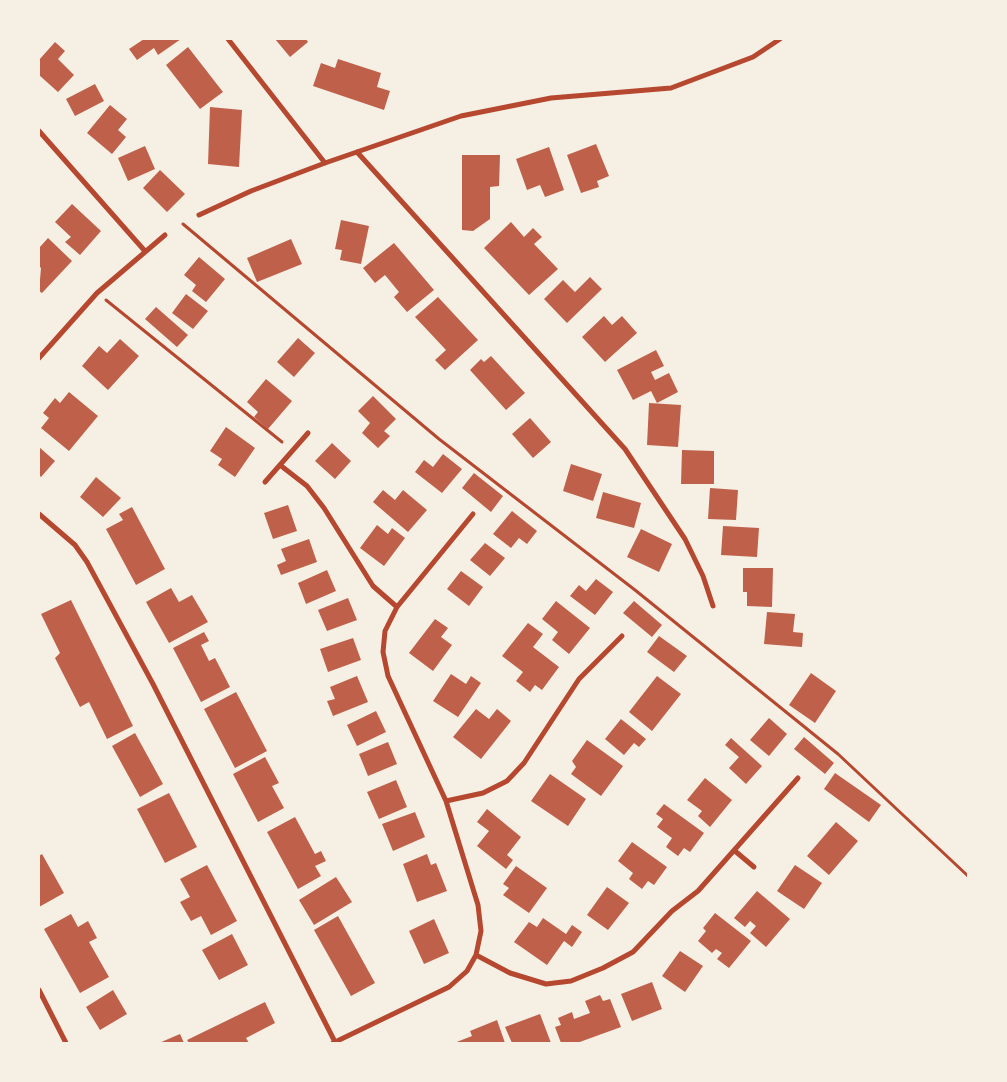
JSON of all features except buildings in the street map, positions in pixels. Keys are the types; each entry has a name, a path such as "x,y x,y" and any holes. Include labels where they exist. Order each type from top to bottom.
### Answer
{"street":[{"path":"228,39 325,162"},
{"path":"199,215 251,191 325,162 461,116 551,98 671,88 753,57 780,39"},
{"path":"39,131 144,250"},
{"path":"356,152 625,450 685,539 703,576 713,606"},
{"path":"39,358 97,293 144,250 165,235"},
{"path":"265,482 308,433"},
{"path":"280,465 307,486 324,508 373,586 397,606"},
{"path":"39,514 75,545 88,562 153,684 334,1043 449,987 467,972 476,955 481,932 478,905 446,801 388,676 383,652 385,631 397,606 472,514"},
{"path":"446,801 483,793 506,781 524,763 579,679 622,636"},
{"path":"476,955 510,973 546,984 571,981 603,968 633,952 672,911 698,891 798,778"},
{"path":"735,851 754,867"},
{"path":"39,990 66,1043"}],"path":[{"path":"183,224 439,439 635,590 838,754 968,876"},
{"path":"97,293 292,451"}]}
